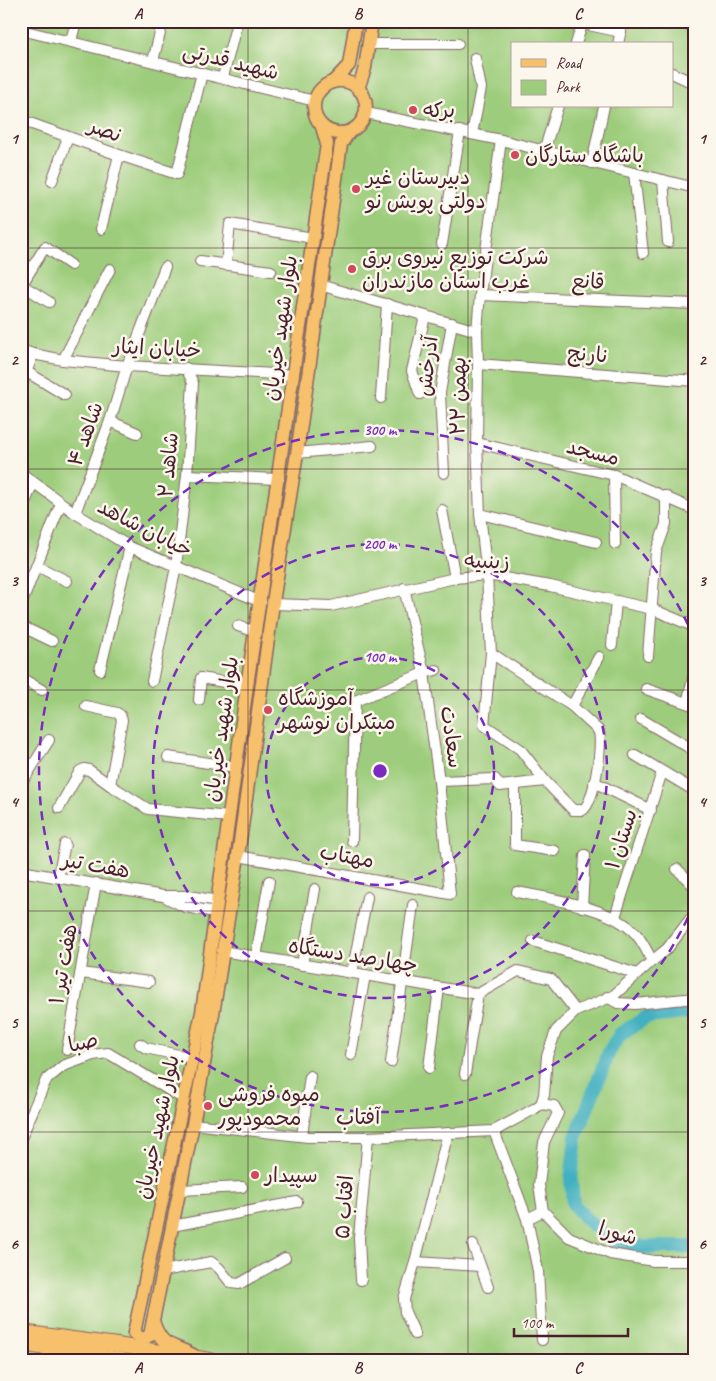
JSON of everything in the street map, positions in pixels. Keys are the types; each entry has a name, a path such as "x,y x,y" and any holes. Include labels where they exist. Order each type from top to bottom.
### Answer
{"highway":[{"path":"21,1332 205,1359"},
{"path":"21,1344 122,1360"}],"main road":[{"path":"334,82 347,82 358,89 366,104 366,113 362,121 350,132 335,133 322,127 314,112 315,101 322,89 334,82 349,65 356,21"},
{"path":"358,89 364,68 372,21"},
{"name":"بلوار شهید خیریان","path":"322,127 327,144 312,238 279,479 267,603 238,856 213,1014 193,1124 150,1335 144,1339 134,1333 202,1012 256,632 267,603 297,453 341,144 350,132"},
{"path":"217,906 230,908"},
{"path":"153,1321 158,1335 164,1342 205,1359"},
{"path":"117,1345 126,1341 134,1333"}],"street":[{"path":"71,41 76,21"},
{"path":"153,61 163,21"},
{"path":"570,21 621,32"},
{"path":"618,42 623,21"},
{"path":"680,21 695,29"},
{"path":"577,42 582,24"},
{"path":"223,78 236,26"},
{"name":"شهید قدرتی","path":"21,30 315,101"},
{"path":"368,44 458,44"},
{"path":"472,134 481,88 475,58"},
{"name":"نصر","path":"21,120 177,174 202,73"},
{"path":"674,74 689,81"},
{"path":"544,151 557,108"},
{"path":"592,163 604,108"},
{"path":"366,113 501,140 695,188"},
{"path":"442,244 460,131"},
{"path":"52,181 68,137"},
{"name":"۲۲ بهمن","path":"491,653 572,706 599,731 600,744 594,782 586,808 583,810 573,810 545,782 520,749 484,725 491,653 487,576 480,514 477,443 477,331 480,295 501,140"},
{"path":"101,229 119,155"},
{"path":"634,173 643,254"},
{"path":"663,180 668,242"},
{"path":"226,265 230,224 312,238"},
{"path":"49,302 22,285 45,247 71,265"},
{"path":"200,261 270,271"},
{"name":"شاهد ۴","path":"76,513 110,421 127,366 165,267"},
{"path":"63,360 110,270"},
{"path":"320,285 477,331"},
{"name":"قانع","path":"480,295 695,304"},
{"path":"381,398 387,304"},
{"path":"420,394 412,371 425,316"},
{"name":"آذرخش","path":"444,473 440,393 452,323"},
{"name":"خیابان ایثار","path":"21,350 63,360 127,366 293,374"},
{"path":"21,388 32,354"},
{"name":"نارنج","path":"478,364 695,381"},
{"name":"شاهد ۲","path":"152,680 176,567 187,475 193,383 186,368"},
{"path":"26,372 65,395"},
{"path":"110,421 137,433"},
{"name":"مسجد","path":"477,443 614,475 695,510"},
{"path":"297,453 372,446"},
{"name":"خیابان شاهد","path":"21,473 61,503 130,547 267,603"},
{"path":"187,475 279,479"},
{"path":"614,475 615,544"},
{"path":"21,512 33,483"},
{"path":"648,656 656,552 666,524 666,496"},
{"path":"21,605 61,503"},
{"path":"442,510 455,578"},
{"path":"480,514 596,542"},
{"path":"100,670 130,547"},
{"path":"37,566 67,581"},
{"name":"زینبیه","path":"267,603 331,606 455,578 487,576 550,586 652,609 695,627"},
{"name":"سعادت","path":"404,588 424,673 439,781 450,894"},
{"path":"612,645 616,601"},
{"path":"21,626 52,641"},
{"path":"238,626 256,632"},
{"path":"572,706 599,657"},
{"path":"352,841 355,701 436,670"},
{"path":"646,689 691,705 695,671"},
{"path":"21,678 42,690"},
{"path":"199,700 201,678 247,686"},
{"path":"86,706 117,713 122,720 110,785"},
{"path":"641,719 695,751"},
{"path":"21,784 49,740"},
{"path":"635,755 695,791"},
{"path":"168,757 236,767"},
{"path":"58,808 80,771 84,769 89,770 148,809 229,817"},
{"name":"بستان ۱","path":"615,917 662,772"},
{"path":"439,781 495,779 500,786 545,782"},
{"path":"594,782 651,810"},
{"path":"515,786 515,845 555,851"},
{"path":"58,877 64,844"},
{"path":"582,907 585,855"},
{"name":"مهتاب","path":"238,856 450,894"},
{"path":"677,869 695,887"},
{"name":"هفت تیر","path":"21,871 163,896 185,907 217,906"},
{"path":"256,957 269,881"},
{"name":"هفت تیر ۱","path":"67,1050 96,883"},
{"path":"302,965 315,889"},
{"path":"517,892 582,907 615,917 635,933 652,961"},
{"path":"352,973 367,897"},
{"path":"391,1062 413,905"},
{"path":"542,1340 538,1271 527,1218 494,1131 541,1104 544,1095 547,1056 556,1031 576,1011 613,996 667,949 695,913"},
{"path":"533,941 637,974"},
{"name":"چهارصد دستگاه","path":"222,951 478,994"},
{"path":"465,1074 478,994 518,971 551,979 576,1011"},
{"path":"81,974 149,982"},
{"path":"351,1055 365,975"},
{"path":"429,1068 439,988"},
{"path":"607,998 618,1003 635,1004 695,998"},
{"path":"140,1044 146,1048 192,1058"},
{"name":"صبا","path":"21,1138 46,1080 64,1066 93,1055 108,1053 184,1099"},
{"path":"302,1136 310,1076"},
{"path":"527,1218 543,1212 539,1185 544,1142 558,1113 554,1106 541,1104"},
{"name":"آفتاب","path":"193,1124 302,1136 368,1137 494,1131"},
{"path":"415,1334 406,1312 404,1299 416,1262 448,1133"},
{"name":"افتاب ۵","path":"361,1280 359,1238 368,1137"},
{"path":"180,1190 242,1187"},
{"path":"172,1226 297,1202"},
{"name":"شورا","path":"543,1212 569,1237 610,1254 654,1262 695,1261"},
{"path":"473,1245 488,1288"},
{"path":"163,1271 210,1262 219,1268 231,1283 239,1284 285,1258"},
{"path":"416,1262 480,1266"}],"green space":[{"path":"21,21 695,21 695,1360 21,1360"}],"waterway":[{"path":"695,1012 647,1017 620,1034 609,1052 576,1137 571,1180 573,1204 586,1219 611,1240 642,1247 695,1247"}],"place":[{"name":"برکه","path":"413,110"},
{"name":"باشگاه ستارگان","path":"515,155"},
{"name":"دبیرستان غیر دولتی پویش نو","path":"356,189"},
{"name":"شرکت توزیع نیروی برق غرب استان مازندران","path":"352,269"},
{"name":"آموزشگاه مبتکران نوشهر","path":"268,710"},
{"name":"میوه فروشی محمودپور","path":"208,1106"},
{"name":"سپیدار","path":"255,1175"}]}
